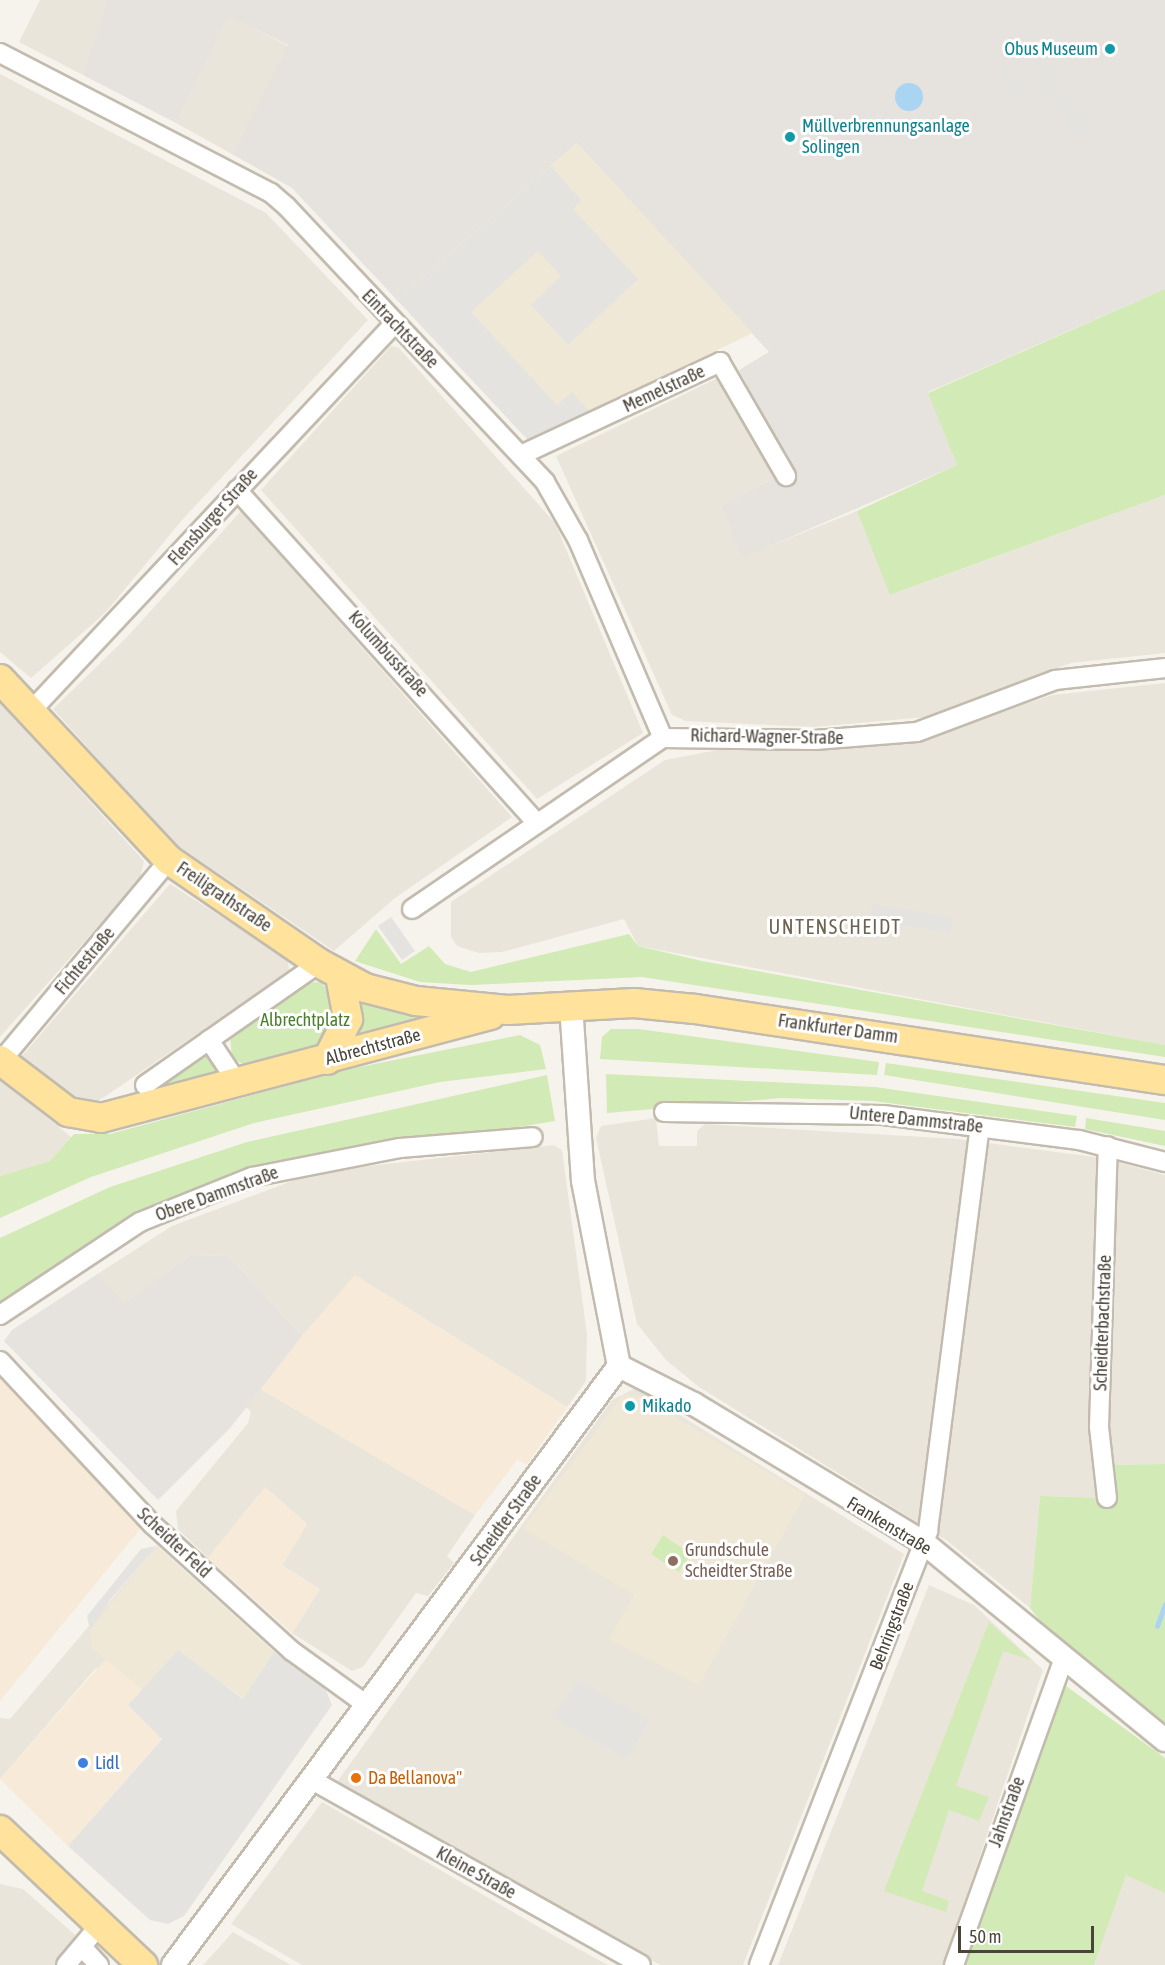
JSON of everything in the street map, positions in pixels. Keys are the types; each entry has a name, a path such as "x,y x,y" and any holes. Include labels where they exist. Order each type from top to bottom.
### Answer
{"main road":[{"name":"Freiligrathstraße","path":"0,679 169,860 329,970 416,1001 508,1010"},
{"path":"327,1060 348,1019 329,970"},
{"name":"Frankfurter Damm","path":"508,1010 571,1006 695,1009 1165,1080"},
{"name":"Albrechtstraße","path":"0,1061 68,1112 82,1117 102,1118 239,1084 508,1010"},
{"path":"0,1830 52,1883 91,1936 143,1965"},
{"path":"0,1847 52,1883"}],"street":[{"name":"Eintrachtstraße","path":"0,53 271,193 521,455 558,500 578,540 663,738"},
{"name":"Flensburger Straße","path":"31,711 395,323"},
{"name":"Memelstraße","path":"521,455 720,362 786,476"},
{"name":"Kolumbusstraße","path":"237,490 535,821"},
{"name":"Richard-Wagner-Straße","path":"663,738 815,740 908,733 1055,680 1165,669"},
{"path":"412,909 535,821 663,738"},
{"name":"Fichtestraße","path":"0,1061 169,860"},
{"path":"145,1085 208,1040 329,970"},
{"path":"571,1006 576,1118 619,1366"},
{"path":"208,1040 239,1084"},
{"name":"Untere Dammstraße","path":"664,1112 829,1112 980,1127 1108,1146 1165,1162"},
{"name":"Behringstraße","path":"759,1965 924,1543 980,1127"},
{"name":"Obere Dammstraße","path":"0,1316 140,1222 252,1177 400,1148 533,1137"},
{"name":"Scheidterbachstraße","path":"1107,1498 1099,1427 1108,1146"},
{"name":"Scheidter Feld","path":"0,1361 153,1525 292,1652 367,1705"},
{"name":"Frankenstraße","path":"619,1366 694,1404 924,1543 1063,1661 1165,1740"},
{"name":"Scheidter Straße","path":"173,1965 619,1366"},
{"name":"Jahnstraße","path":"954,1965 1063,1661"},
{"name":"Kleine Straße","path":"312,1780 641,1965"},
{"path":"66,1965 91,1936"},
{"path":"91,1936 99,1965"}],"shaded area":[{"path":"40,0 107,0 83,75 19,42"},
{"path":"107,0 1165,0 1165,289 928,392 957,465 742,558 721,506 778,476 781,449 739,370 769,352 577,143 397,300 292,188 232,154 288,45 229,16 176,123 83,75"},
{"path":"229,15 288,46 232,154 176,123"},
{"path":"1034,44 1092,131 1076,140 1020,52"},
{"path":"1010,60 1034,102 1020,110 996,68"},
{"path":"0,74 266,213 368,320 183,519 105,613 31,678 0,652"},
{"path":"577,143 753,333 528,440 397,300"},
{"path":"551,166 581,200 573,209 638,279 568,345 531,305 561,276 538,251 471,312 557,405 572,392 589,411 528,440 397,300"},
{"path":"391,346 398,347 555,523 643,733 537,799 261,490"},
{"path":"722,376 778,476 721,506 742,557 857,511 891,595 1165,495 1165,653 1071,663 926,717 813,727 686,721 672,715 556,456"},
{"path":"241,511 512,817 395,898 334,951 174,843 53,709 127,637"},
{"path":"1165,683 1165,1045 638,946 624,919 502,952 479,953 457,946 451,937 451,902 665,760 723,749 818,750 918,741 1052,695"},
{"path":"0,703 144,861 140,879 0,1037"},
{"path":"170,884 288,959 289,971 97,1102 72,1100 22,1056"},
{"path":"872,904 953,917 951,933 869,920"},
{"path":"391,917 415,951 402,960 378,926"},
{"path":"0,1078 71,1137 50,1161 0,1176"},
{"path":"656,1118 659,1146 697,1146 697,1131 705,1124 958,1139 1102,1158 1165,1175 1165,1464 1113,1465 1107,1498 1040,1496 1030,1608 946,1540 699,1387 666,1360 637,1324 596,1138 601,1126"},
{"path":"554,1145 562,1150 587,1334 586,1381 567,1407 356,1276 302,1336 229,1256 191,1255 124,1305 99,1273 172,1226 316,1172"},
{"path":"191,1255 229,1256 302,1336 231,1427 158,1500 4,1341 12,1330 99,1273 124,1304"},
{"path":"355,1275 567,1407 527,1464 517,1460 475,1515 257,1387"},
{"path":"0,1375 141,1528 0,1701"},
{"path":"257,1387 475,1515 447,1556 454,1563 428,1596 416,1593 363,1667 352,1671 292,1633 320,1589 282,1565 307,1524 265,1487 208,1558 178,1529 176,1511 248,1423 251,1412 245,1406"},
{"path":"636,1388 904,1554 743,1965 660,1965 337,1782 612,1400"},
{"name":"Grundschule Scheidter Straße","path":"623,1395 640,1396 805,1495 699,1685 609,1639 634,1595 523,1528"},
{"path":"265,1487 307,1524 282,1565 320,1589 292,1633 208,1558"},
{"path":"157,1546 274,1652 144,1691 96,1668 0,1779 0,1718 10,1719"},
{"path":"157,1546 274,1652 244,1699 178,1651 144,1691 92,1648 90,1630"},
{"path":"157,1546 110,1600 90,1630 87,1616 141,1549"},
{"path":"929,1585 974,1605 1043,1670 943,1965 778,1965"},
{"path":"178,1650 243,1699 274,1652 325,1688 332,1705 184,1916 168,1924 150,1920 68,1846 162,1739 128,1705"},
{"name":"Lidl","path":"106,1659 142,1689 128,1705 162,1738 68,1846 0,1779"},
{"path":"578,1680 650,1720 626,1759 552,1717"},
{"path":"322,1802 608,1965 302,1965 231,1924"},
{"path":"1126,1874 1165,1893 1165,1965 1094,1965"},
{"path":"0,1884 23,1889 109,1965 0,1965"},
{"path":"233,1932 291,1965 203,1965"}],"green space":[{"path":"1165,289 1165,495 890,595 857,511 957,465 928,393"},
{"path":"376,929 401,964 429,946 445,964 471,972 629,934 638,946 702,961 1165,1045 1165,1057 642,977 470,985 420,982 355,961"},
{"name":"Albrechtplatz","path":"321,982 339,1006 321,1046 248,1067 232,1058 230,1036 307,983"},
{"path":"355,998 441,1014 355,1039"},
{"path":"611,1029 639,1029 879,1062 877,1075 600,1059 602,1037"},
{"path":"520,1035 540,1045 546,1069 440,1082 254,1123 91,1177 0,1218 0,1176 50,1161 74,1134 110,1134 349,1069"},
{"path":"208,1053 220,1073 145,1095"},
{"path":"886,1063 1165,1103 1165,1120 884,1075"},
{"path":"606,1074 875,1087 1077,1116 1075,1127 873,1101 781,1098 607,1113"},
{"path":"547,1075 555,1121 249,1171 185,1193 95,1238 0,1303 0,1238 110,1187 247,1142"},
{"path":"1086,1118 1165,1131 1165,1146 1085,1129"},
{"path":"1165,1464 1165,1723 1071,1660 1030,1608 1040,1496 1107,1498 1112,1465"},
{"path":"663,1535 691,1554 679,1572 651,1554"},
{"path":"989,1622 1031,1660 1003,1651 956,1786 989,1797 979,1821 949,1810 922,1891 949,1901 946,1912 884,1891"},
{"path":"1062,1683 1165,1758 1165,1893 1126,1875 1094,1965 966,1965"}],"water":[{"path":"909,83 919,87 923,97 919,107 909,111 899,107 895,97 899,87"}],"waterway":[{"path":"1157,1626 1165,1604"}],"place":[{"name":"Obus Museum","path":"1110,49"},
{"name":"Müllverbrennungsanlage Solingen","path":"790,137"},
{"name":"Mikado","path":"630,1406"},
{"name":"Grundschule Scheidter Straße","path":"673,1561"},
{"name":"Lidl","path":"83,1763"},
{"name":"Da Bellanova\"","path":"356,1778"}],"district":[{"name":"UNTENSCHEIDT","path":"835,926"}]}
